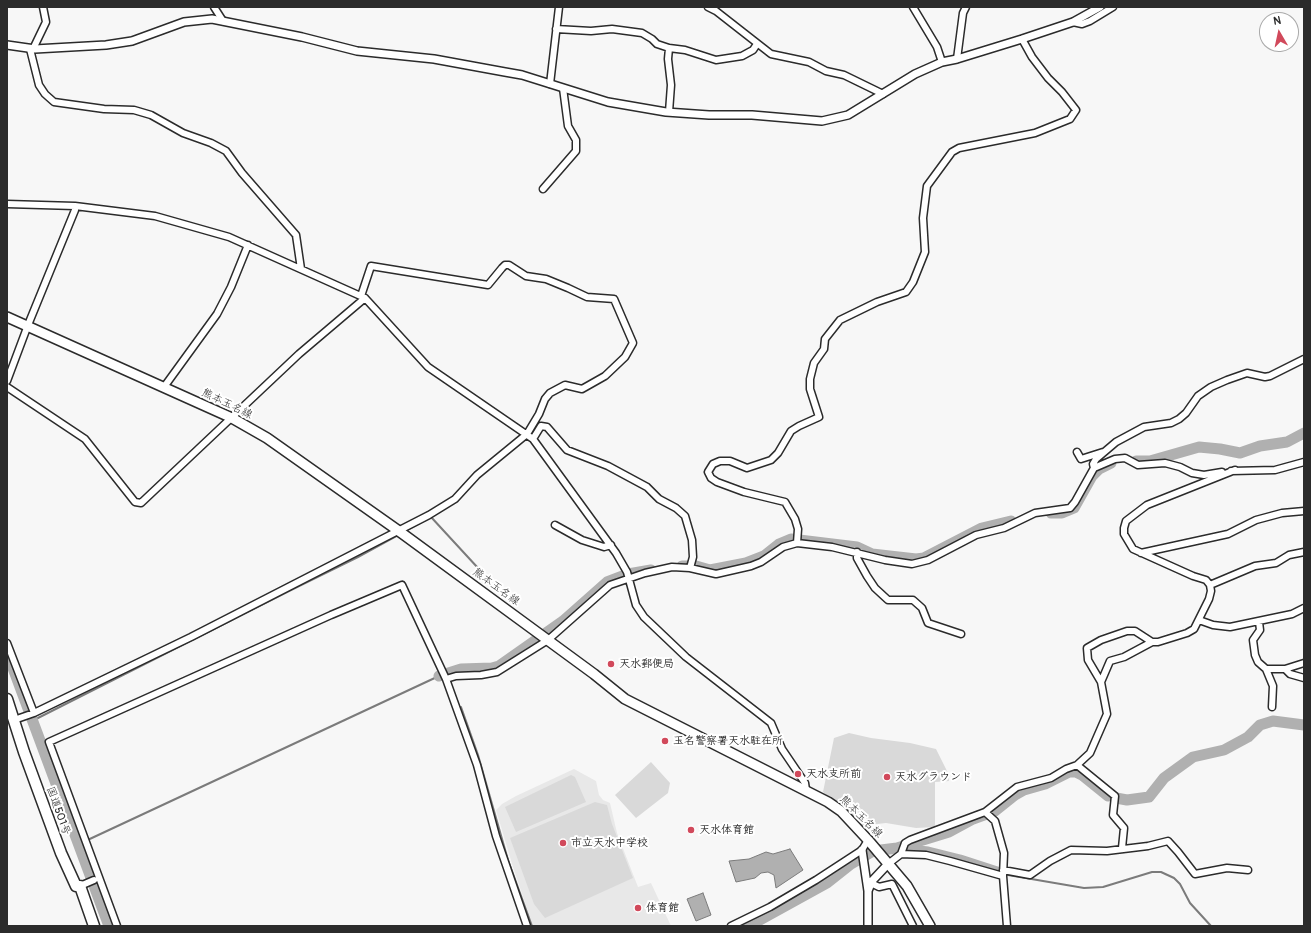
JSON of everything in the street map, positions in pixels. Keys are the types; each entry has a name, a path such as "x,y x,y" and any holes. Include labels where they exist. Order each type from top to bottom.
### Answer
{"highway":[{"name":"国道501号","path":"7,698 17,719 61,853 76,886 82,885 94,926"}],"main road":[{"name":"熊本玉名線","path":"7,317 232,418 298,458 546,638 625,699 828,802 840,811 871,843 907,886 930,926"}],"street":[{"path":"43,7 46,22 31,49 39,85 45,94 54,102 104,109 134,110 151,115 183,133 211,143 226,151 296,235 302,269"},
{"path":"214,7 223,21"},
{"path":"550,84 560,7"},
{"path":"708,7 716,11 771,54 809,62 826,71 844,75 883,94"},
{"path":"913,7 937,47 942,62"},
{"path":"957,59 963,13 966,7"},
{"path":"7,45 31,49 106,45 132,41 184,22 198,19 223,21 302,37 357,51 462,64 522,75 608,102 669,112 709,115 752,115 822,121 848,115 915,74 942,62 957,59 1073,22 1100,7"},
{"path":"1073,22 1082,24 1090,22 1113,7"},
{"path":"556,29 591,31 612,29 642,33 652,38 657,44 669,48 685,50 716,60 742,56 753,50 757,44"},
{"path":"797,542 798,529 796,519 785,502 744,492 717,482 711,478 708,472 712,464 720,461 730,461 747,468 771,460 778,454 791,431 819,417 810,389 810,379 814,363 824,349 826,339 840,320 877,302 906,292 913,282 925,252 923,218 927,186 952,152 960,148 1035,133 1070,119 1076,110 1032,57 1022,39"},
{"path":"669,48 668,59 671,86 669,112"},
{"path":"543,189 576,151 576,140 568,126 563,88"},
{"path":"7,204 75,206 155,216 229,237 363,297 428,367 533,439 610,545 628,575 636,605 644,617 686,657 771,723 786,755 805,783 806,790"},
{"path":"7,381 60,250 75,210 75,206"},
{"path":"164,387 217,314 229,292 248,245"},
{"path":"7,386 85,439 135,502 141,503 299,354 363,297 371,266 488,285 505,265 526,276 546,279 587,297 614,299 633,343 625,357 605,376 589,386 582,389 565,386 550,393 545,399 540,414 527,434 477,475 455,499 429,515 404,535 32,714 17,719"},
{"path":"444,675 481,675 496,672 546,638 610,585 628,575 672,567 690,567 716,574 751,566 783,547 797,542 857,552 885,560 912,564 923,562 976,535 1004,528 1035,513 1070,508 1075,502 1094,468 1093,464 1096,459 1116,442 1144,427 1171,423 1179,419 1186,413 1198,396 1211,386 1247,373 1265,377 1270,376 1304,359"},
{"path":"533,439 541,426 547,426 567,450 608,466 647,487 659,499 676,508 685,516 692,540 692,557 690,567"},
{"path":"1077,452 1081,459 1106,450"},
{"path":"1094,468 1115,459 1125,458 1138,465 1164,463 1180,467 1192,473 1204,475 1235,470 1275,470 1304,462"},
{"path":"1101,682 1110,661 1124,657 1152,642 1158,642 1187,634 1194,629 1212,591 1206,580 1193,576 1134,549 1124,534 1126,521 1136,512 1173,494 1235,470"},
{"path":"1141,553 1228,534 1256,520 1282,513 1304,511"},
{"path":"555,525 582,540 604,548 610,545"},
{"path":"857,552 857,558 867,576 875,588 888,600 913,600 922,608 928,623 962,634"},
{"path":"1210,585 1256,566 1276,563 1289,555 1304,552"},
{"path":"117,926 49,742 331,615 402,585 444,675 477,765 496,836 527,926"},
{"path":"1199,620 1213,625 1230,627 1292,614 1304,608"},
{"path":"1259,622 1260,630 1253,640 1255,655 1258,662 1266,669 1273,686 1272,707"},
{"path":"868,891 871,883 888,864 901,853 905,843 987,814 1017,787 1051,778 1066,769 1077,765 1090,753 1107,714 1101,682 1088,660 1087,648 1101,640 1127,631 1136,630 1152,642"},
{"path":"7,643 32,714"},
{"path":"1266,669 1285,669 1304,663"},
{"path":"1285,669 1290,674 1304,678"},
{"path":"1077,765 1115,796 1112,814 1124,828 1122,848"},
{"path":"987,814 995,821 1004,853 1003,873 1007,926"},
{"path":"901,853 926,856 1003,873 1030,875 1050,861 1071,850 1107,851 1148,846 1168,841 1195,874 1227,868 1248,870"},
{"path":"731,926 816,880 862,852 871,843"},
{"path":"862,852 868,891 868,926"},
{"path":"82,885 94,880"},
{"path":"871,883 879,887 892,884 913,926"}],"shaded area":[{"name":"天水グラウンド","path":"849,733 936,749 948,773 949,781 935,782 935,827 916,828 886,823 859,826 823,792 834,738"},
{"path":"651,762 670,783 668,793 636,818 615,795"},
{"name":"市立天水中学校","path":"574,769 596,781 599,795 603,800 610,803 617,833 638,887 651,883 671,926 533,926 496,810 502,804 516,796"},
{"path":"571,775 575,777 586,802 516,832 505,807"},
{"path":"595,802 607,805 612,824 633,878 545,918 534,904 510,838"},
{"path":"790,849 803,870 776,888 774,875 768,872 761,873 755,878 736,882 729,861 749,859 766,852 773,854"},
{"path":"703,893 711,915 696,921 687,899"}],"waterway":[{"path":"1136,461 1150,461 1199,447 1240,453 1260,446 1287,442 1304,433"},
{"path":"1051,513 1062,513 1074,508 1092,476 1099,469 1111,463"},
{"path":"405,531 431,517 478,568"},
{"path":"682,566 696,566 710,570 746,563 764,556 779,544 791,539 857,547 872,554 916,559 924,558 982,528 1011,521"},
{"path":"32,721 358,557 400,534"},
{"path":"439,676 461,669 492,668 499,666 563,621 607,582 628,574 651,570"},
{"path":"7,652 109,926"},
{"path":"79,844 439,676"},
{"path":"461,707 478,755 508,860 532,926"},
{"path":"1116,798 1127,800 1149,797 1164,778 1193,757 1224,750 1248,737 1260,725 1273,721 1304,725"},
{"path":"749,926 827,883 851,864 873,851 897,848 949,832 973,819 995,811 1015,795 1024,790 1045,784 1069,772 1076,772 1082,775 1108,796"},
{"path":"901,849 928,852 960,860 1000,873"},
{"path":"1008,875 1084,888 1103,887 1152,872 1161,872 1174,878 1180,884 1190,903 1211,926"}],"place":[{"name":"天水郵便局","path":"611,664"},
{"name":"玉名警察署天水駐在所","path":"665,741"},
{"name":"天水支所前","path":"798,774"},
{"name":"天水グラウンド","path":"887,777"},
{"name":"天水体育館","path":"691,830"},
{"name":"市立天水中学校","path":"563,843"},
{"name":"体育館","path":"638,908"}]}
